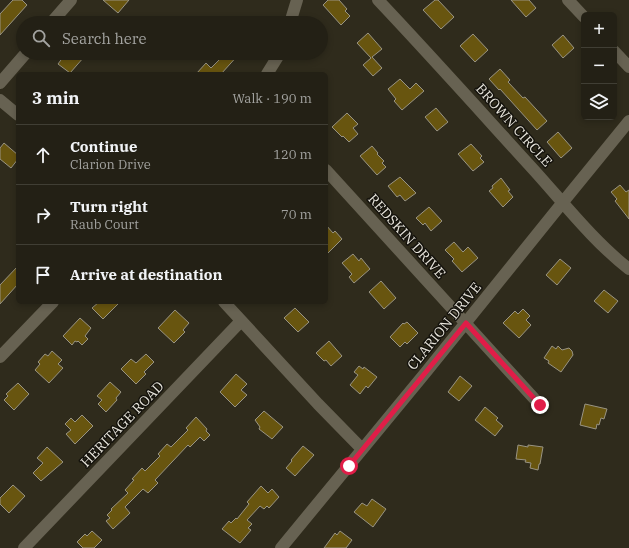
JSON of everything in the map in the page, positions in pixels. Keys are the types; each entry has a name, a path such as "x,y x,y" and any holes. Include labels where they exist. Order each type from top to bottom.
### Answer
{"street":[{"path":"58,16 71,0"},
{"path":"292,16 297,0"},
{"name":"BROWN CIRCLE","path":"378,0 442,68 562,202 591,233 629,269"},
{"path":"568,0 581,15"},
{"path":"617,54 629,67"},
{"path":"0,83 20,60"},
{"path":"268,72 276,60"},
{"path":"0,100 16,113"},
{"name":"CLARION DRIVE","path":"281,548 466,323 562,202 629,121"},
{"name":"REDSKIN DRIVE","path":"328,172 540,405"},
{"path":"0,357 51,304"},
{"path":"226,304 318,404 362,449"},
{"name":"HERITAGE ROAD","path":"24,548 241,320"}],"building":[{"path":"13,0 22,0 27,5 0,35 0,14"},
{"path":"103,0 129,0 118,13"},
{"path":"328,0 339,0 347,9 345,11 350,16 341,25 323,5"},
{"path":"435,0 438,0 454,17 441,29 423,10"},
{"path":"511,0 529,0 536,8 526,17"},
{"path":"368,33 382,49 372,57 382,68 373,76 363,65 371,58 357,43"},
{"path":"473,34 488,50 475,62 460,46"},
{"path":"563,35 574,48 563,58 552,45"},
{"path":"61,60 81,60 71,72 58,64"},
{"path":"219,60 234,60 223,72 198,72 206,63 211,68"},
{"path":"500,69 510,80 508,82 523,98 525,97 547,121 537,130 489,79"},
{"path":"400,79 410,89 416,83 424,91 402,110 394,101 396,99 388,89"},
{"path":"436,108 448,122 437,131 425,117"},
{"path":"347,113 358,124 353,128 358,134 349,142 332,127"},
{"path":"558,132 572,148 561,158 547,142"},
{"path":"4,143 16,153 16,162 11,168 0,159 0,148"},
{"path":"471,144 482,156 480,158 484,162 473,171 458,154"},
{"path":"372,146 384,161 382,163 386,167 377,175 360,156"},
{"path":"400,177 416,193 405,201 400,195 397,197 388,186"},
{"path":"501,178 510,190 508,191 513,197 503,207 489,191"},
{"path":"620,185 626,192 629,190 629,219 615,201 617,199 611,192"},
{"path":"429,207 442,221 431,231 425,223 423,225 416,218"},
{"path":"328,227 333,233 335,231 342,239 328,253"},
{"path":"454,242 463,252 468,247 478,258 462,272 452,261 454,259 445,250"},
{"path":"353,254 359,261 361,258 370,269 354,283 349,277 352,274 342,263"},
{"path":"560,259 571,268 557,285 546,275"},
{"path":"16,268 16,286 0,304 0,285"},
{"path":"381,281 396,298 384,309 369,292"},
{"path":"604,290 618,301 608,313 594,301"},
{"path":"97,304 118,304 103,319 92,308"},
{"path":"295,308 309,322 298,332 284,318"},
{"path":"523,309 530,316 526,320 531,325 519,338 503,323 515,311 518,314"},
{"path":"175,310 189,323 183,330 185,332 174,343 158,328"},
{"path":"80,318 91,328 85,336 88,339 82,345 78,341 75,341 72,345 63,336"},
{"path":"407,322 418,333 407,344 405,342 400,347 390,337 403,323 404,324"},
{"path":"329,341 342,356 331,366 326,360 324,361 316,353"},
{"path":"552,346 556,349 558,346 562,350 569,348 572,351 573,355 561,372 548,363 549,361 544,358"},
{"path":"52,351 62,360 58,364 63,368 49,383 35,370 40,364 38,362 45,354 48,356"},
{"path":"146,354 154,362 144,372 146,374 136,384 121,369 131,359 136,363"},
{"path":"359,366 363,369 364,367 377,377 368,388 366,386 360,394 350,385 358,375 354,372"},
{"path":"236,374 247,384 241,390 247,395 235,407 220,392"},
{"path":"460,376 472,386 459,401 448,392"},
{"path":"110,382 121,392 116,398 117,400 106,412 98,404 102,400 97,396"},
{"path":"18,383 29,394 14,410 4,400 8,396 6,394"},
{"path":"585,404 607,409 604,419 601,418 596,429 580,425"},
{"path":"485,407 498,418 496,420 503,426 495,436 475,420"},
{"path":"264,411 283,427 272,439 259,429 260,427 255,420"},
{"path":"82,415 93,426 75,444 66,434 71,430 65,424 71,418 75,422"},
{"path":"196,417 207,429 206,431 210,435 204,441 200,437 190,447 188,445 155,480 158,483 148,493 143,489 125,507 130,513 113,529 106,521 110,518 107,515 112,510 111,509 128,493 125,490 134,480 132,479 142,468 145,471 160,456 158,454 167,444 171,447 188,430 186,428"},
{"path":"518,445 543,447 538,470 530,468 531,463 525,462 526,460 516,459"},
{"path":"303,446 314,455 295,476 286,468"},
{"path":"47,447 63,462 41,481 33,473 43,463 37,458"},
{"path":"13,485 25,496 9,513 0,504 0,498"},
{"path":"261,486 268,493 272,489 279,497 269,508 267,506 264,509 260,506 247,520 252,524 248,528 251,530 240,543 222,529 229,521 231,523 236,518 237,519 249,504 247,502"},
{"path":"372,499 386,509 373,527 354,512 362,503 367,506"},
{"path":"92,531 102,540 94,548 83,548 77,542 85,534 87,536"},
{"path":"340,531 352,540 346,548 324,548 335,533 337,535"}],"route":[{"path":"349,466 466,323 540,405"}]}
